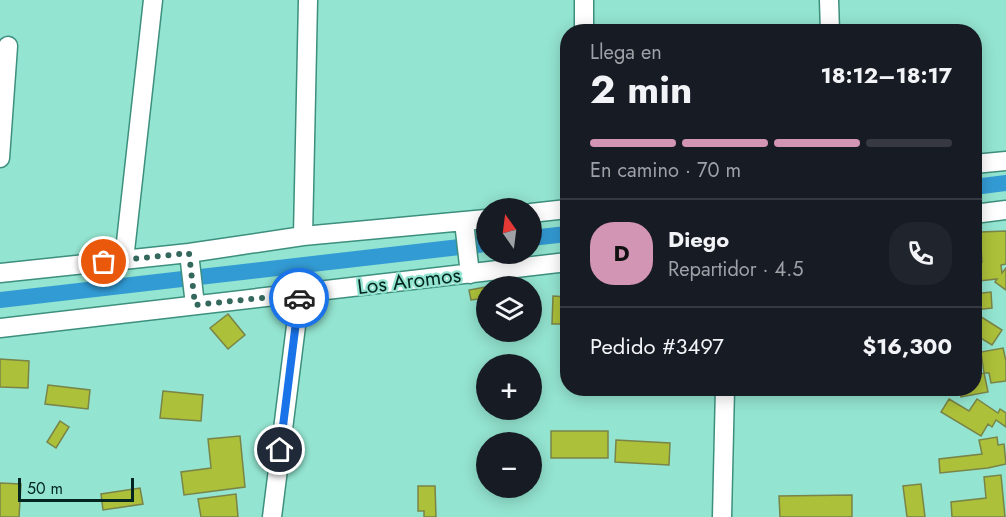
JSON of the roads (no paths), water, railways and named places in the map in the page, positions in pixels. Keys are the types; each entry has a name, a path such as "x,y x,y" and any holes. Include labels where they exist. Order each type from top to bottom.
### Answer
{"street":[{"path":"124,260 153,0"},
{"path":"303,236 308,0"},
{"path":"584,0 584,24"},
{"path":"829,0 830,24"},
{"path":"0,158 8,46"},
{"path":"982,163 1006,161"},
{"path":"542,212 560,210"},
{"path":"982,213 1006,210"},
{"path":"0,273 189,253 303,236 476,220"},
{"path":"464,222 470,274"},
{"path":"189,253 195,305"},
{"name":"Los Aromos","path":"0,328 560,263"},
{"path":"272,517 300,294"},
{"path":"722,517 725,396"}],"waterway":[{"path":"982,186 1006,183"},
{"path":"542,237 560,235"},
{"path":"0,300 476,245"}]}
